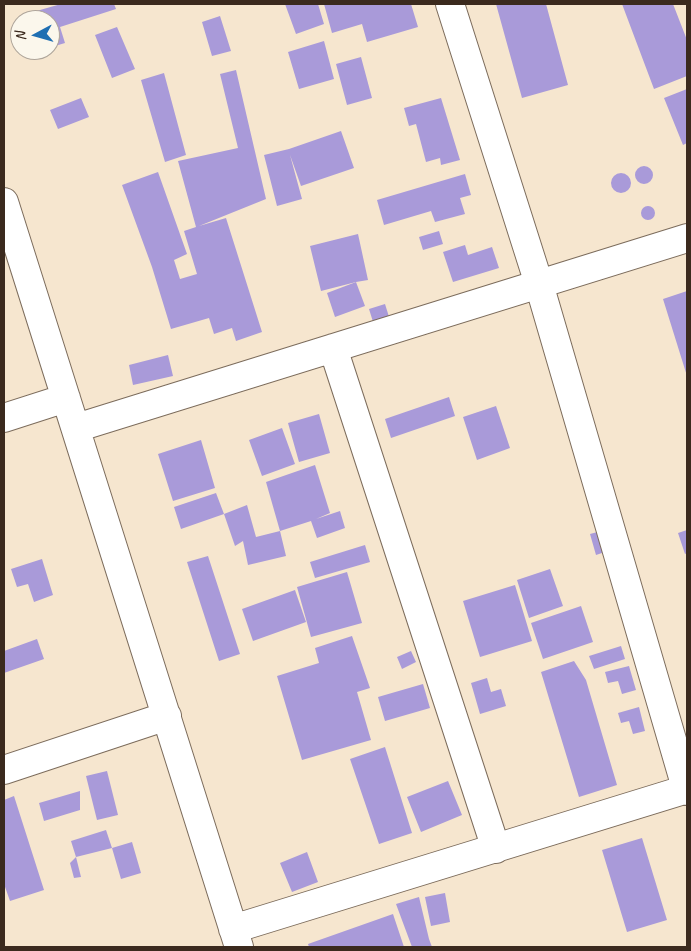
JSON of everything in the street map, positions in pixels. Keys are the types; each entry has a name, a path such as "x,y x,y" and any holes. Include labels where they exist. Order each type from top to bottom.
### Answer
{"street":[{"path":"4,202 236,938 496,849 687,790 539,284 450,4"},
{"path":"76,428 687,238"},
{"path":"333,348 496,849"},
{"path":"4,418 66,398"},
{"path":"4,770 167,716"}],"building":[{"path":"61,4 114,4 116,9 60,27 60,10 40,10"},
{"path":"285,4 318,4 324,24 296,34"},
{"path":"324,4 411,4 418,27 367,42 362,24 332,33"},
{"path":"496,4 546,4 568,85 522,98"},
{"path":"622,4 673,4 687,40 687,76 654,89"},
{"path":"220,16 231,51 212,56 202,22"},
{"path":"60,27 65,43 60,44"},
{"path":"117,27 135,69 112,78 95,35"},
{"path":"324,41 334,79 299,89 288,52"},
{"path":"361,57 372,98 347,105 336,64"},
{"path":"236,70 266,199 199,226 226,218 262,332 236,341 232,328 214,334 209,318 171,329 152,267 122,185 158,172 187,254 174,260 180,279 197,274 184,231 196,227 178,161 238,148 220,74"},
{"path":"164,73 186,155 165,162 141,80"},
{"path":"687,89 687,143 683,145 664,98"},
{"path":"81,98 89,117 58,129 50,110"},
{"path":"441,98 460,160 441,165 440,158 426,162 416,124 409,126 404,108"},
{"path":"341,131 354,168 301,186 290,155 302,199 277,206 264,155 289,149"},
{"path":"644,166 650,169 653,175 650,181 644,184 638,181 635,175 638,169"},
{"path":"621,173 628,176 631,183 628,190 621,193 614,190 611,183 614,176"},
{"path":"465,174 471,195 460,198 465,214 435,222 431,211 384,225 377,200"},
{"path":"645,206 651,206 655,213 651,220 645,220 641,216 641,210"},
{"path":"439,231 443,244 423,250 419,237"},
{"path":"358,234 368,280 321,291 310,246"},
{"path":"465,245 468,255 492,247 499,268 453,282 443,252"},
{"path":"356,282 365,306 335,317 327,293"},
{"path":"687,291 687,376 663,299"},
{"path":"385,304 390,320 374,325 369,309"},
{"path":"168,355 173,376 133,385 129,365"},
{"path":"449,397 455,416 391,438 385,419"},
{"path":"496,406 510,448 477,460 463,417"},
{"path":"319,414 330,453 299,462 288,423"},
{"path":"282,428 295,464 262,476 249,440"},
{"path":"201,440 215,488 173,501 158,454"},
{"path":"315,465 330,513 316,519 340,511 345,528 317,538 311,521 280,531 266,482"},
{"path":"216,493 224,514 181,529 174,507"},
{"path":"247,505 256,537 280,531 286,556 248,565 243,541 235,546 224,514"},
{"path":"605,530 611,550 596,555 590,534"},
{"path":"687,530 687,553 685,554 678,533"},
{"path":"365,545 370,562 315,578 310,562"},
{"path":"208,556 240,654 219,661 187,562"},
{"path":"42,559 53,595 34,602 28,584 17,587 11,569"},
{"path":"550,569 563,606 529,618 517,580"},
{"path":"347,572 362,623 311,637 297,587"},
{"path":"515,585 532,641 480,657 463,601"},
{"path":"295,590 306,622 253,641 242,609"},
{"path":"581,606 593,642 543,659 531,623"},
{"path":"352,636 370,688 357,692 371,740 302,760 277,676 319,663 315,648"},
{"path":"37,639 44,659 4,673 4,651"},
{"path":"621,646 625,659 594,669 589,656"},
{"path":"411,651 416,662 402,669 397,657"},
{"path":"574,661 586,680 617,785 579,797 541,672"},
{"path":"629,666 636,690 622,694 618,681 608,683 605,672"},
{"path":"487,678 491,692 501,689 506,706 480,714 471,683"},
{"path":"423,684 430,708 385,721 378,697"},
{"path":"639,707 645,731 633,734 629,721 621,723 618,713"},
{"path":"385,747 412,833 379,844 350,759"},
{"path":"107,771 118,815 97,820 86,776"},
{"path":"448,781 462,815 421,832 407,797"},
{"path":"80,791 80,810 44,821 39,803"},
{"path":"14,796 44,890 10,901 4,884 4,800"},
{"path":"106,830 112,848 76,857 71,841"},
{"path":"642,838 667,920 627,932 602,850"},
{"path":"132,842 141,873 121,879 112,848"},
{"path":"307,852 318,882 292,892 280,863"},
{"path":"76,857 81,877 74,878 70,863"},
{"path":"445,893 450,922 431,926 425,897"},
{"path":"419,897 432,947 412,947 396,904"},
{"path":"393,914 404,947 309,947 308,944"}]}
